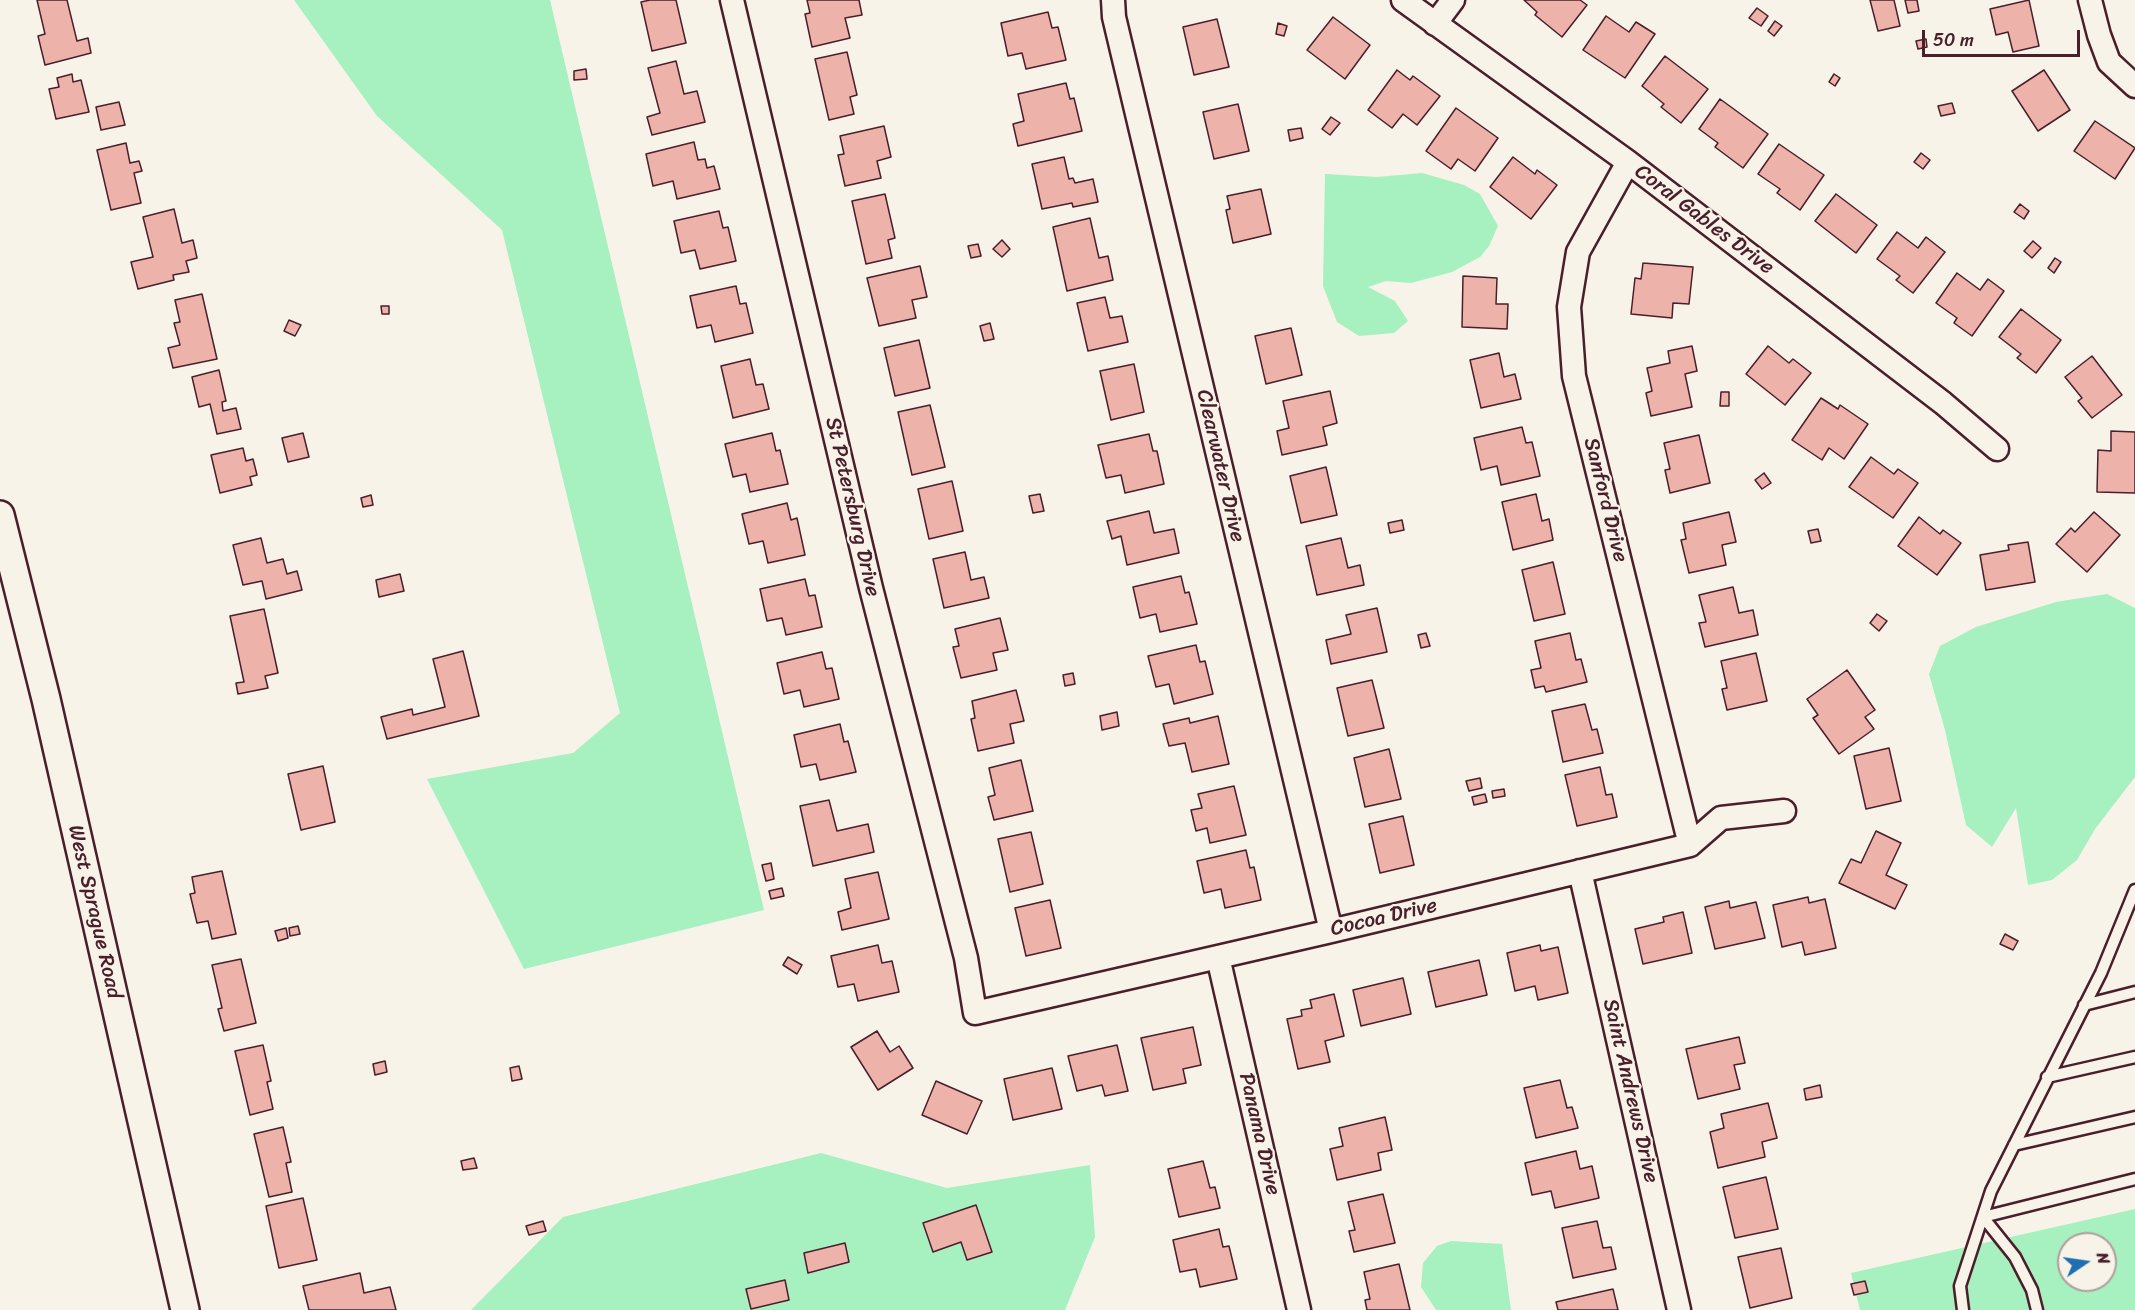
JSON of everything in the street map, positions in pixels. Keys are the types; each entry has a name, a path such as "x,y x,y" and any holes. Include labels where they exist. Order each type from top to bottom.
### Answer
{"street":[{"name":"St Petersburg Drive","path":"732,0 871,588 966,958 975,1013"},
{"name":"Clearwater Drive","path":"1113,0 1114,18 1331,931"},
{"name":"Coral Gables Drive","path":"1403,0 1628,162 1943,402 1997,449"},
{"path":"1434,24 1453,0"},
{"path":"2090,0 2109,62 2135,86"},
{"name":"Sanford Drive","path":"1628,162 1578,252 1569,307 1574,376 1690,845"},
{"name":"West Sprague Road","path":"0,515 47,705 185,1310"},
{"name":"Cocoa Drive","path":"975,1013 1690,845 1721,818 1784,811"},
{"name":"Saint Andrews Drive","path":"1580,871 1679,1310"},
{"name":"Panama Drive","path":"1218,957 1299,1310"}],"lane":[{"path":"1964,1310 1960,1286 1991,1191 2101,973 2135,890"},
{"path":"2084,1005 2135,992"},
{"path":"2048,1077 2135,1057"},
{"path":"2014,1145 2135,1118"},
{"path":"1983,1217 2135,1179"},
{"path":"1983,1217 2015,1257 2032,1290 2037,1310"}],"green space":[{"path":"294,0 550,0 764,910 524,969 427,779 573,753 620,713 502,230 377,116"},
{"path":"1422,173 1464,185 1480,194 1498,226 1489,246 1480,257 1452,272 1411,283 1386,281 1368,287 1395,301 1408,321 1394,333 1359,336 1337,322 1323,286 1325,174 1377,177"},
{"path":"2107,594 2135,608 2135,777 2095,829 2077,860 2052,880 2028,885 2016,808 1992,847 1966,825 1945,730 1929,674 1940,646 1976,627 2056,602"},
{"path":"821,1153 947,1188 1090,1165 1095,1237 1065,1310 471,1310 563,1217"},
{"path":"2135,1209 2135,1310 1860,1310 1851,1273"},
{"path":"1451,1241 1502,1244 1511,1310 1436,1310 1421,1287 1423,1263 1437,1246"}],"building":[{"path":"37,0 67,0 77,41 88,38 91,53 45,65 38,36 45,34"},
{"path":"676,0 686,43 652,51 641,2"},
{"path":"807,0 859,0 862,15 845,18 850,38 812,47 805,14 810,13"},
{"path":"1524,0 1580,0 1587,5 1562,37 1535,15 1537,12"},
{"path":"1870,0 1894,0 1900,26 1878,31"},
{"path":"1905,0 1917,0 1919,11 1908,13"},
{"path":"2029,0 2039,46 2013,52 2008,32 1996,35 1990,9"},
{"path":"1757,8 1768,16 1761,26 1749,18"},
{"path":"1048,12 1052,28 1058,27 1066,60 1026,69 1022,53 1008,56 1001,23"},
{"path":"1606,16 1629,32 1636,22 1655,34 1625,78 1583,50"},
{"path":"1333,17 1370,45 1345,79 1307,50"},
{"path":"1217,19 1229,67 1194,75 1183,27"},
{"path":"1775,21 1782,26 1774,36 1768,31"},
{"path":"1278,23 1287,26 1284,36 1276,34"},
{"path":"1926,39 1927,47 1918,49 1916,41"},
{"path":"847,52 857,95 850,97 854,114 829,120 815,59"},
{"path":"1665,56 1708,89 1681,123 1661,107 1664,104 1642,86"},
{"path":"676,61 684,94 697,91 705,122 652,135 647,117 660,113 648,68"},
{"path":"586,69 587,79 574,80 574,71"},
{"path":"1397,70 1410,80 1413,76 1440,96 1417,125 1403,114 1392,128 1368,110"},
{"path":"2044,70 2070,110 2038,131 2012,91"},
{"path":"72,74 73,82 81,80 89,112 56,119 49,89 59,87 57,78"},
{"path":"1834,74 1840,78 1835,86 1829,82"},
{"path":"1066,83 1070,99 1074,98 1082,131 1018,146 1013,124 1024,121 1018,94"},
{"path":"1720,99 1768,134 1743,168 1715,147 1718,143 1699,129"},
{"path":"119,102 125,125 101,130 96,107"},
{"path":"1952,103 1955,113 1941,116 1938,106"},
{"path":"1238,104 1249,151 1214,159 1203,112"},
{"path":"1456,108 1498,138 1475,171 1458,159 1451,169 1426,151"},
{"path":"1331,117 1340,123 1330,135 1322,129"},
{"path":"2095,121 2135,148 2115,179 2074,151"},
{"path":"884,126 891,157 877,161 881,178 845,186 838,155 844,154 840,136"},
{"path":"1301,128 1303,138 1290,141 1288,130"},
{"path":"694,142 698,160 705,159 707,168 714,166 720,189 677,199 673,181 653,186 646,154"},
{"path":"126,143 130,163 139,161 142,171 134,173 141,203 111,210 97,150"},
{"path":"1779,144 1824,175 1800,210 1777,193 1780,189 1758,174"},
{"path":"1921,153 1930,160 1923,169 1914,162"},
{"path":"1064,157 1069,179 1073,178 1075,183 1093,179 1098,202 1073,207 1072,203 1042,209 1032,164"},
{"path":"1513,157 1535,174 1537,170 1557,185 1531,219 1490,187"},
{"path":"1261,189 1271,234 1233,243 1226,210 1230,209 1227,196"},
{"path":"885,194 895,238 888,240 892,258 866,264 852,201"},
{"path":"1836,194 1877,225 1856,253 1815,221"},
{"path":"2020,204 2029,211 2024,219 2014,212"},
{"path":"174,209 182,243 193,240 197,258 186,261 189,272 173,275 174,280 138,289 131,262 153,257 143,217"},
{"path":"719,211 723,228 728,227 736,261 700,269 695,250 681,253 674,221"},
{"path":"1090,218 1099,258 1108,256 1113,280 1067,291 1053,227"},
{"path":"1897,232 1918,248 1926,237 1945,252 1913,293 1896,280 1900,276 1877,259"},
{"path":"1002,240 1010,249 1002,257 993,249"},
{"path":"2033,241 2041,248 2032,258 2024,251"},
{"path":"978,244 981,256 971,258 968,246"},
{"path":"2055,258 2061,262 2054,273 2048,268"},
{"path":"1643,263 1693,267 1689,304 1673,303 1672,318 1631,314 1635,278 1641,279"},
{"path":"920,266 927,297 912,300 916,318 879,326 867,278"},
{"path":"1957,273 1980,290 1988,279 2004,291 1972,336 1954,323 1957,318 1936,303"},
{"path":"1463,276 1497,278 1496,304 1508,304 1507,329 1462,327"},
{"path":"736,286 740,304 746,303 753,333 715,342 711,325 697,328 690,296"},
{"path":"202,294 217,359 173,368 168,348 180,345 174,323 180,322 175,300"},
{"path":"1105,297 1110,318 1122,316 1128,342 1088,351 1077,303"},
{"path":"381,306 389,306 389,314 382,314"},
{"path":"2021,309 2061,340 2036,373 2017,358 2021,354 1999,337"},
{"path":"289,320 301,325 295,336 284,331"},
{"path":"990,323 994,339 984,341 980,326"},
{"path":"1291,328 1302,375 1266,384 1255,336"},
{"path":"919,340 930,388 895,396 884,348"},
{"path":"1692,346 1697,371 1685,374 1692,407 1651,416 1646,393 1652,391 1647,368 1670,363 1668,351"},
{"path":"1768,346 1789,363 1793,359 1811,373 1785,405 1746,374"},
{"path":"1499,353 1504,377 1515,374 1521,399 1481,408 1470,360"},
{"path":"2092,356 2122,395 2092,418 2078,401 2082,398 2065,377"},
{"path":"750,359 756,385 763,384 769,409 733,418 721,366"},
{"path":"1134,364 1144,412 1111,420 1100,371"},
{"path":"219,370 226,401 222,402 223,411 236,408 241,429 217,434 210,404 199,407 192,377"},
{"path":"1330,391 1337,423 1323,427 1327,445 1282,455 1277,431 1289,428 1283,401"},
{"path":"1721,392 1729,392 1729,406 1720,406"},
{"path":"1821,398 1838,409 1840,405 1868,424 1844,459 1829,448 1822,460 1792,440"},
{"path":"930,405 945,467 912,475 898,412"},
{"path":"1522,427 1526,443 1532,442 1540,476 1501,485 1497,466 1481,470 1474,438"},
{"path":"2111,431 2135,432 2135,493 2097,492 2098,450 2111,451"},
{"path":"303,433 309,457 288,462 282,438"},
{"path":"772,433 776,451 780,450 788,484 750,492 746,474 733,477 725,444"},
{"path":"1149,434 1153,451 1157,451 1164,484 1125,493 1121,475 1106,478 1098,445"},
{"path":"1699,435 1710,483 1670,493 1665,470 1670,469 1664,443"},
{"path":"243,448 246,461 253,459 257,475 250,477 252,485 220,493 211,455"},
{"path":"1871,457 1894,474 1898,469 1918,483 1893,518 1849,487"},
{"path":"1326,467 1337,515 1301,523 1290,476"},
{"path":"1764,473 1771,483 1762,489 1755,480"},
{"path":"952,481 963,531 929,539 918,489"},
{"path":"1040,494 1044,511 1033,513 1029,496"},
{"path":"1536,494 1542,521 1549,519 1553,540 1513,550 1502,502"},
{"path":"371,495 373,505 363,507 361,498"},
{"path":"787,503 791,520 797,518 805,555 768,563 763,541 749,544 742,514"},
{"path":"1149,511 1154,533 1174,529 1179,553 1127,565 1121,536 1112,539 1107,521"},
{"path":"1729,512 1736,542 1722,545 1726,565 1689,573 1681,540 1686,539 1683,523"},
{"path":"2094,512 2120,535 2087,572 2056,544 2071,528 2075,532"},
{"path":"1919,517 1940,534 1943,530 1961,543 1937,575 1898,546"},
{"path":"1402,520 1404,530 1390,533 1388,523"},
{"path":"1818,529 1821,541 1811,543 1808,531"},
{"path":"261,538 267,563 283,559 287,574 297,571 302,590 266,599 262,581 243,585 233,545"},
{"path":"1341,538 1348,568 1360,565 1364,585 1317,595 1306,546"},
{"path":"2028,542 2035,582 1986,590 1980,555 2009,550 2008,545"},
{"path":"965,552 971,580 984,577 989,598 944,608 933,559"},
{"path":"1553,562 1565,614 1534,621 1522,570"},
{"path":"400,574 404,591 379,597 376,580"},
{"path":"1181,576 1185,593 1189,592 1197,624 1160,632 1156,614 1140,618 1133,587"},
{"path":"805,579 809,596 815,595 822,627 786,635 782,618 767,621 760,589"},
{"path":"1733,587 1739,613 1753,610 1758,635 1705,647 1699,623 1706,622 1699,595"},
{"path":"1377,608 1387,652 1331,664 1326,640 1351,634 1346,615"},
{"path":"264,609 278,673 265,676 268,688 238,694 236,683 244,682 230,616"},
{"path":"1877,614 1887,621 1879,631 1870,623"},
{"path":"1000,618 1008,650 993,653 997,670 961,678 953,647 959,646 955,629"},
{"path":"1426,633 1430,646 1421,648 1418,635"},
{"path":"1570,633 1576,660 1581,659 1587,682 1546,692 1544,686 1535,688 1531,670 1541,668 1535,641"},
{"path":"1196,645 1200,662 1205,661 1213,694 1174,704 1169,684 1156,687 1148,656"},
{"path":"463,651 479,716 387,739 381,717 412,709 413,715 445,707 433,659"},
{"path":"822,652 826,669 832,668 839,699 804,707 800,690 784,694 777,663"},
{"path":"1756,653 1767,701 1727,710 1722,689 1727,688 1721,661"},
{"path":"1847,670 1875,710 1865,717 1874,729 1839,754 1813,718 1818,715 1807,699"},
{"path":"1073,673 1075,684 1065,686 1063,675"},
{"path":"1372,680 1384,728 1348,736 1337,688"},
{"path":"1016,690 1024,721 1010,724 1014,743 978,751 971,719 975,718 972,701"},
{"path":"1585,704 1592,730 1597,729 1603,753 1563,762 1552,711"},
{"path":"1117,712 1119,726 1102,730 1100,716"},
{"path":"1218,716 1229,764 1192,772 1185,743 1169,746 1163,724 1189,718 1190,723"},
{"path":"840,724 844,742 848,741 856,772 820,780 816,764 801,767 794,735"},
{"path":"1889,748 1901,801 1866,809 1854,756"},
{"path":"1389,749 1401,799 1365,807 1354,758"},
{"path":"1021,760 1033,811 994,820 988,797 995,795 989,768"},
{"path":"323,766 335,822 301,830 288,774"},
{"path":"1600,767 1606,795 1612,794 1617,817 1577,826 1565,775"},
{"path":"1480,778 1482,788 1469,791 1466,781"},
{"path":"1234,786 1246,835 1210,843 1207,828 1196,831 1191,810 1202,808 1198,794"},
{"path":"1504,789 1505,796 1493,798 1492,791"},
{"path":"1485,794 1487,802 1474,805 1472,797"},
{"path":"829,800 837,831 868,824 874,852 813,866 800,806"},
{"path":"1403,816 1414,865 1380,873 1369,824"},
{"path":"1876,831 1901,843 1886,875 1907,885 1895,909 1839,883 1851,859 1861,863"},
{"path":"1031,832 1043,884 1010,892 998,839"},
{"path":"1246,850 1250,868 1254,867 1261,900 1225,908 1221,889 1204,893 1197,861"},
{"path":"771,863 774,879 766,881 762,865"},
{"path":"222,871 236,934 212,939 208,921 197,923 190,894 195,893 192,877"},
{"path":"878,872 889,919 842,930 838,912 851,908 845,879"},
{"path":"782,888 784,896 771,899 769,891"},
{"path":"1808,897 1809,903 1825,899 1836,948 1805,955 1802,942 1782,947 1773,905"},
{"path":"1050,900 1061,948 1026,956 1015,908"},
{"path":"1729,901 1730,908 1756,902 1765,938 1715,949 1705,907"},
{"path":"1683,912 1692,953 1643,964 1635,929 1664,922 1663,917"},
{"path":"298,926 300,934 290,936 289,928"},
{"path":"286,928 288,938 278,941 275,931"},
{"path":"2005,934 2018,941 2013,950 2000,944"},
{"path":"878,945 882,963 892,961 899,992 858,1001 854,984 838,987 831,956"},
{"path":"1540,945 1541,951 1558,947 1568,993 1538,1000 1535,986 1515,991 1507,953"},
{"path":"788,957 802,965 797,974 783,965"},
{"path":"241,959 256,1023 224,1031 218,1009 222,1008 212,965"},
{"path":"1479,960 1487,995 1436,1007 1428,972"},
{"path":"1403,978 1411,1014 1361,1026 1353,990"},
{"path":"1334,994 1344,1036 1325,1041 1330,1062 1298,1069 1287,1019 1302,1016 1301,1010 1312,1008 1310,1000"},
{"path":"1193,1027 1201,1065 1183,1069 1186,1083 1153,1090 1141,1038"},
{"path":"877,1031 890,1052 899,1046 913,1068 878,1090 851,1047"},
{"path":"1739,1037 1745,1063 1734,1065 1740,1089 1698,1099 1686,1049"},
{"path":"263,1045 271,1081 267,1082 273,1109 250,1115 235,1051"},
{"path":"1117,1045 1128,1091 1105,1096 1102,1085 1077,1091 1068,1056"},
{"path":"385,1061 387,1072 375,1075 373,1064"},
{"path":"519,1066 522,1079 512,1081 510,1068"},
{"path":"1052,1068 1062,1109 1013,1120 1004,1079"},
{"path":"1560,1080 1567,1108 1572,1107 1578,1128 1536,1138 1524,1088"},
{"path":"936,1081 982,1101 967,1134 922,1115"},
{"path":"1820,1085 1822,1097 1806,1100 1804,1089"},
{"path":"1768,1103 1777,1138 1762,1142 1765,1157 1718,1168 1710,1132 1724,1128 1721,1114"},
{"path":"1385,1117 1392,1150 1378,1153 1381,1170 1337,1180 1330,1149 1343,1146 1339,1128"},
{"path":"283,1127 291,1162 286,1163 292,1192 269,1197 254,1134"},
{"path":"1576,1151 1580,1169 1592,1166 1599,1198 1555,1208 1551,1191 1532,1195 1525,1163"},
{"path":"474,1158 477,1168 463,1170 461,1161"},
{"path":"1203,1161 1210,1188 1215,1187 1220,1208 1179,1217 1168,1169"},
{"path":"1766,1177 1778,1229 1735,1238 1723,1187"},
{"path":"1383,1194 1395,1243 1354,1252 1349,1231 1355,1230 1348,1202"},
{"path":"303,1198 317,1260 279,1268 266,1206"},
{"path":"976,1205 992,1252 967,1260 961,1242 933,1252 923,1223"},
{"path":"543,1221 546,1231 529,1235 526,1226"},
{"path":"1597,1221 1603,1248 1611,1247 1616,1269 1573,1278 1562,1228"},
{"path":"1219,1229 1223,1247 1229,1246 1237,1279 1200,1287 1196,1269 1180,1272 1173,1240"},
{"path":"845,1243 849,1262 808,1273 804,1253"},
{"path":"1781,1248 1792,1298 1750,1308 1738,1257"},
{"path":"1399,1264 1410,1310 1367,1310 1365,1300 1370,1299 1364,1272"},
{"path":"360,1273 364,1293 390,1287 396,1310 309,1310 303,1286"},
{"path":"785,1280 789,1300 751,1309 746,1289"},
{"path":"1865,1281 1868,1292 1854,1295 1851,1284"},
{"path":"1613,1289 1618,1310 1558,1310 1556,1302"}]}
